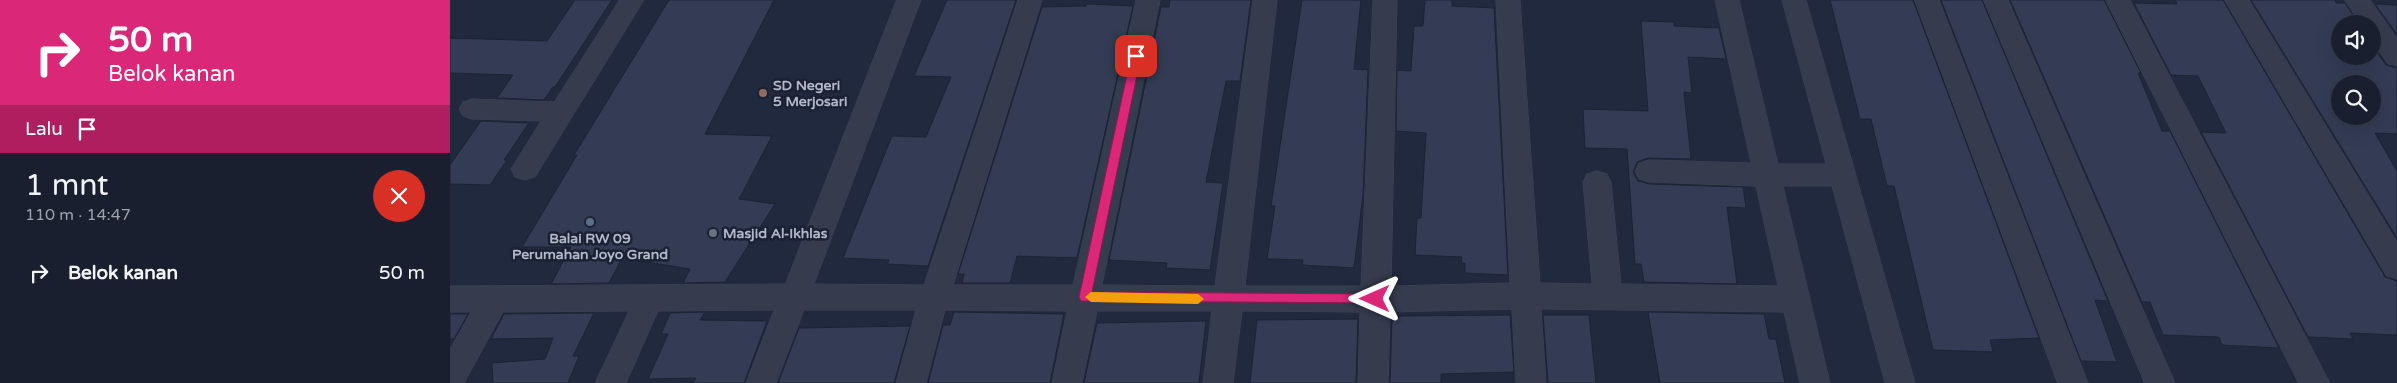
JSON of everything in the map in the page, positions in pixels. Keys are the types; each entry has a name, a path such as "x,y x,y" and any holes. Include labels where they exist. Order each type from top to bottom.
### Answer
{"street":[{"path":"525,169 632,0"},
{"path":"761,383 909,0"},
{"path":"911,383 934,298 1030,0"},
{"path":"1068,383 1148,0"},
{"path":"1218,383 1265,0"},
{"path":"1373,383 1385,0"},
{"path":"1508,0 1531,383"},
{"path":"1727,0 1769,175 1815,383"},
{"path":"1794,0 1900,383"},
{"path":"1927,0 2073,383"},
{"path":"1996,0 2160,383"},
{"path":"2118,0 2315,383"},
{"path":"2238,0 2397,268"},
{"path":"2357,0 2397,57"},
{"path":"472,109 560,112"},
{"path":"1649,171 1769,175 1843,175"},
{"path":"1597,182 1608,296"},
{"path":"450,299 1085,297 1229,300 1608,296 1796,299"},
{"path":"450,378 494,299"},
{"path":"610,383 650,299"}],"building":[{"path":"575,0 612,0 555,87 553,87 544,100 497,98 513,75 450,73 450,38 547,41"},
{"path":"669,0 774,0 705,134 772,136 739,199 775,204 725,282 683,283 690,269 622,258 609,283 551,284 571,247 522,247 577,155 574,155"},
{"path":"947,0 1016,0 928,266 887,264 889,260 843,258 892,136 926,137 951,77 914,76"},
{"path":"1170,0 1251,0 1240,81 1226,81 1206,182 1223,183 1210,270 1166,268 1167,263 1109,260 1161,7 1169,7"},
{"path":"1302,0 1361,0 1354,69 1368,70 1363,195 1354,268 1302,265 1303,260 1267,259 1275,206 1271,206"},
{"path":"1425,0 1452,0 1452,6 1494,8 1508,275 1465,273 1465,263 1461,263 1462,257 1415,255 1417,218 1421,218 1426,133 1396,131 1397,70 1411,71 1414,26 1423,26"},
{"path":"1830,0 1913,0 2039,338 1990,340 1993,352 1933,350 1894,186 1887,186 1871,119 1860,119"},
{"path":"1941,0 1982,0 2108,301 2095,300 2117,362 2081,361"},
{"path":"2010,0 2104,0 2141,73 2138,73 2162,131 2170,131 2279,348 2222,345 2219,337 2163,335 2150,302 2142,302"},
{"path":"2175,0 2223,0 2385,277 2397,281 2397,335 2350,333 2353,339 2308,337 2201,132 2226,133 2198,76 2171,75 2134,3 2177,4"},
{"path":"2251,0 2335,0 2336,3 2345,3 2353,15 2331,15 2331,65 2381,65 2381,58 2386,65 2397,68 2397,134 2375,133 2397,171 2397,238"},
{"path":"1086,4 1133,6 1077,258 1017,256 1010,283 962,283 964,274 958,274 1042,7 1086,6"},
{"path":"2375,4 2397,5 2397,35"},
{"path":"1641,21 1674,22 1674,26 1719,28 1726,59 1688,57 1692,93 1684,92 1691,159 1648,158 1637,162 1633,172 1638,181 1649,184 1743,187 1746,208 1727,207 1737,284 1644,282 1641,264 1635,264 1627,149 1585,148 1583,109 1648,111"},
{"path":"481,121 529,123 490,185 450,184 450,165"},
{"path":"705,312 700,320 767,321 744,383 693,383 696,378 648,379 668,334 661,334 670,313"},
{"path":"954,312 1064,314 1050,383 928,383 943,325 950,325"},
{"path":"1648,312 1764,314 1769,339 1776,339 1785,383 1660,383"},
{"path":"594,313 573,356 579,356 568,383 493,383 492,363 545,359 553,338 491,339 504,314"},
{"path":"450,314 468,314 454,339 450,339"},
{"path":"1510,315 1514,372 1441,374 1441,383 1390,383 1392,318 1399,318 1399,316"},
{"path":"1543,315 1589,315 1596,383 1548,383"},
{"path":"1358,319 1356,383 1250,383 1257,320"},
{"path":"1206,321 1199,383 1084,383 1097,323"},
{"path":"910,326 894,383 778,383 799,328"}],"slow traffic":[{"path":"1091,297 1198,299"}],"place":[{"name":"SD Negeri 5 Merjosari","path":"763,93"},
{"name":"Balai RW 09 Perumahan Joyo Grand","path":"590,222"},
{"name":"Masjid Al-Ikhlas","path":"713,233"}],"route":[{"path":"1136,56 1085,297 1229,300 1375,299"}]}
